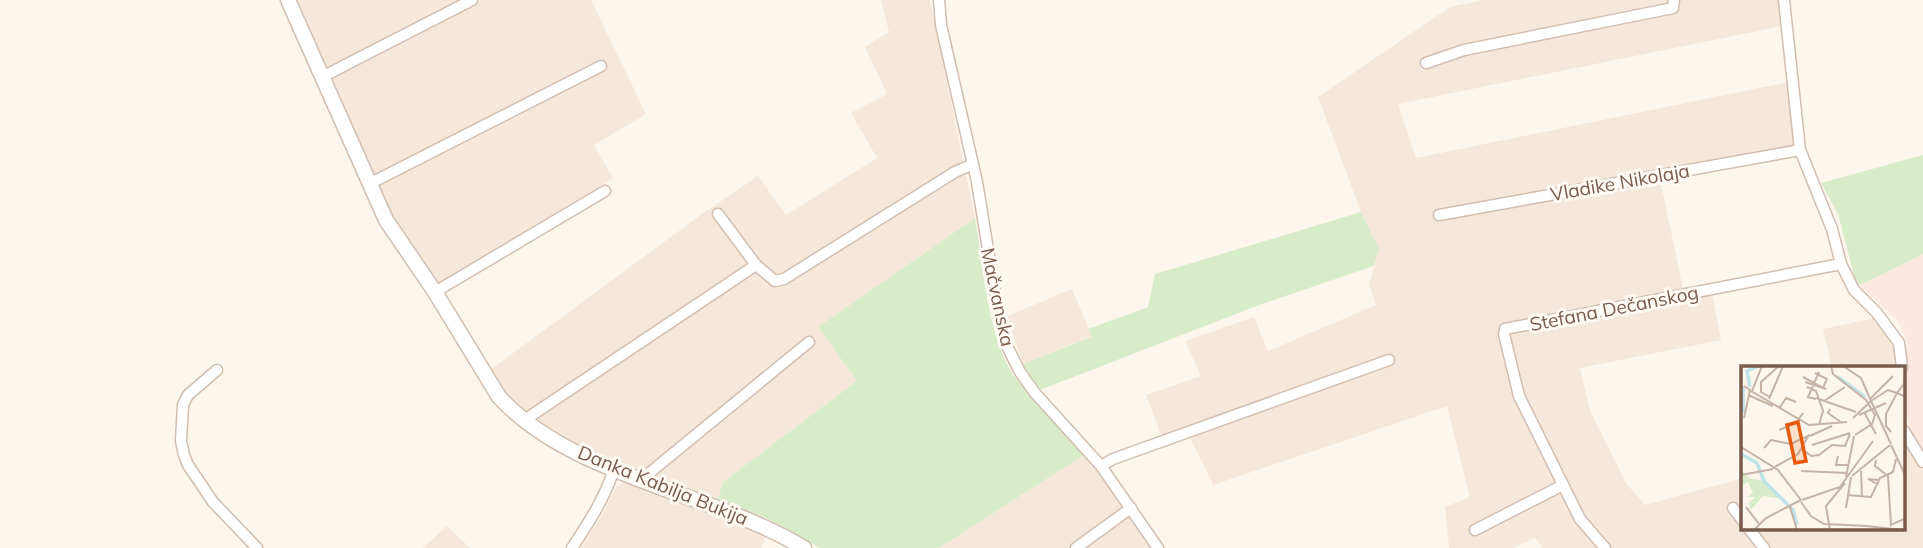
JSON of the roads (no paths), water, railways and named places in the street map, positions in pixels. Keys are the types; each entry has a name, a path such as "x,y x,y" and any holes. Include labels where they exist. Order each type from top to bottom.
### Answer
{"street":[{"name":"Danka Kabilja Bukija","path":"288,0 369,184 397,237 435,292 499,397 537,431 614,469 759,524 804,548"},
{"path":"322,77 472,0"},
{"name":"Mačvanska","path":"939,0 971,165 977,182 999,317 1007,346 1020,372 1041,401 1101,466 1158,548"},
{"path":"1426,63 1464,50 1673,8 1674,0"},
{"path":"1784,0 1800,150 1832,229 1840,264 1854,290 1877,313 1899,344 1902,366"},
{"path":"369,184 601,66"},
{"name":"Vladike Nikolaja","path":"1439,215 1800,150"},
{"path":"718,214 756,265 775,281 784,279 955,172 971,165"},
{"path":"435,292 605,191"},
{"name":"Stefana Dečanskog","path":"1605,548 1580,519 1519,396 1505,329 1840,264"},
{"path":"523,421 756,265"},
{"path":"642,479 809,342"},
{"path":"1101,466 1113,459 1389,360"},
{"path":"217,370 188,395 183,405 181,442 188,465 213,502 257,548"},
{"path":"1906,434 1923,463"},
{"path":"572,548 595,513 614,469"},
{"path":"1475,530 1563,485"},
{"path":"1076,548 1131,508"},
{"path":"1732,508 1741,519"},
{"path":"1750,530 1764,548"}]}
